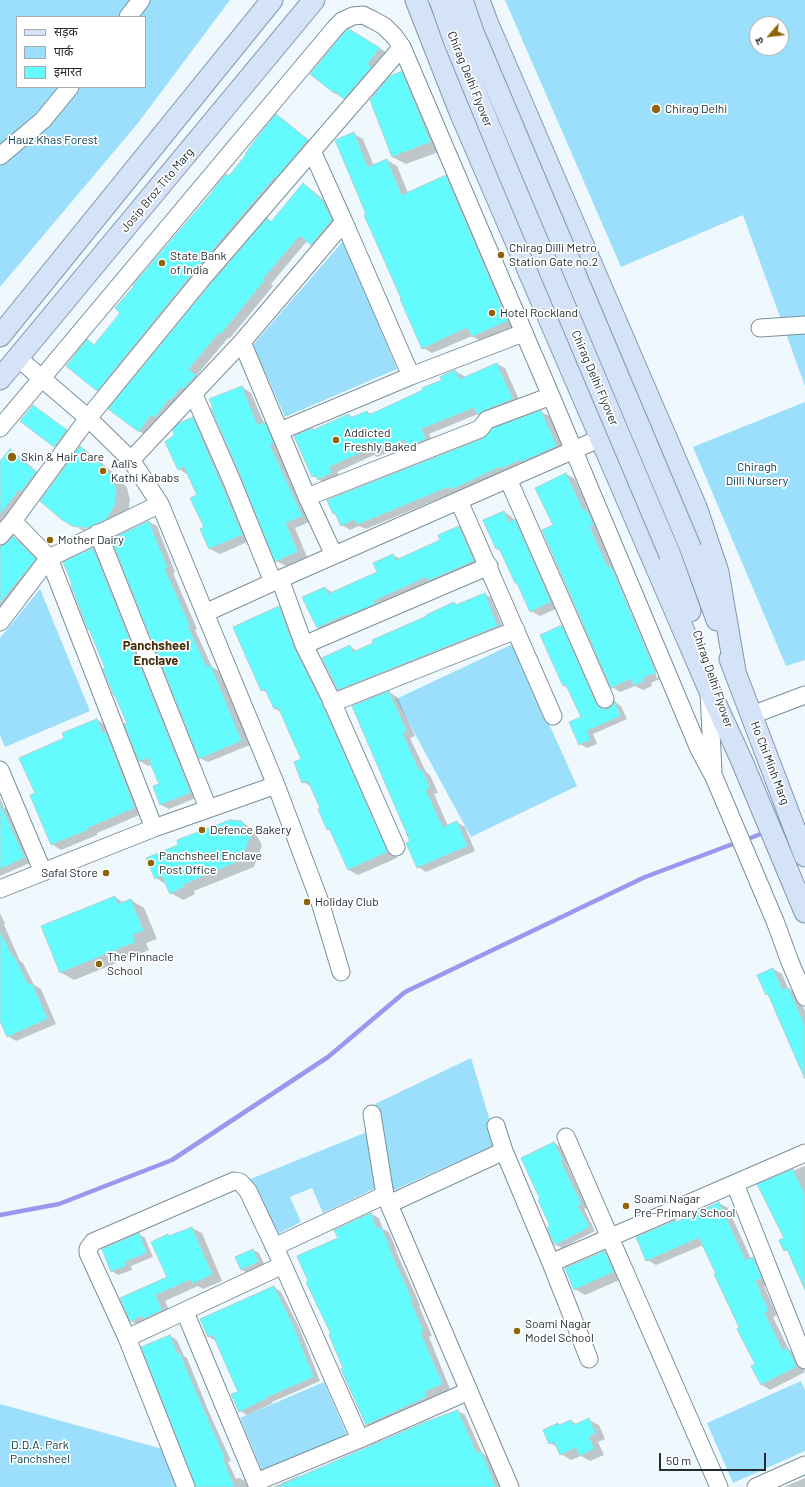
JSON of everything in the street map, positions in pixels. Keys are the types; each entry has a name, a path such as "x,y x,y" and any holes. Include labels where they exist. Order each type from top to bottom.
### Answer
{"main road":[{"name":"Josip Broz Tito Marg","path":"0,379 314,0"},
{"path":"416,0 460,112 708,687 741,759"},
{"name":"Chirag Delhi Flyover","path":"440,0 454,40 509,174 670,555 741,759"},
{"name":"Chirag Delhi Flyover","path":"462,0 473,32 691,549 735,671"},
{"path":"479,0 487,22 696,507 718,572 735,671"},
{"path":"0,336 270,2"},
{"path":"514,236 570,213"},
{"name":"Ho Chi Minh Marg","path":"735,671 805,856"},
{"name":"Ho Chi Minh Marg","path":"741,759 805,912"}],"street":[{"path":"129,16 141,0"},
{"path":"0,428 342,21 353,16 363,16 373,20 394,36 402,47 551,396 699,749 714,777 775,920 790,962 805,997"},
{"path":"0,536 13,521 88,418 200,281 402,47"},
{"path":"0,156 43,120 69,88"},
{"path":"312,151 411,376"},
{"path":"131,460 194,395 242,342 344,222"},
{"path":"760,328 805,325"},
{"path":"280,431 411,376 523,333"},
{"path":"242,342 307,497 334,555"},
{"path":"18,358 88,418 131,460 160,504 276,785 320,902 341,972"},
{"path":"194,395 277,580 304,645 332,703 396,847"},
{"path":"307,497 372,470 480,429 487,420 551,396"},
{"path":"205,613 601,438"},
{"path":"508,479 605,699"},
{"path":"459,501 489,566 553,716"},
{"path":"0,622 49,558 160,504"},
{"path":"13,521 49,558 154,828"},
{"path":"98,533 208,808"},
{"path":"304,645 489,566"},
{"path":"332,703 516,630"},
{"path":"708,687 714,777"},
{"path":"752,715 805,695"},
{"path":"0,770 44,872"},
{"path":"0,889 154,828 276,785"},
{"path":"372,1114 387,1199 510,1487"},
{"path":"496,1126 504,1151 589,1359"},
{"path":"566,1137 719,1487"},
{"path":"274,1247 504,1151"},
{"path":"551,1263 805,1153"},
{"path":"186,1487 127,1338 88,1253 90,1245 93,1242 234,1181 240,1182 248,1192 283,1265 360,1439"},
{"path":"735,1184 805,1360"},
{"path":"127,1338 283,1265"},
{"path":"185,1312 257,1485 469,1391"},
{"path":"756,1487 805,1464"}],"green space":[{"name":"Hauz Khas Forest","path":"0,0 230,0 138,123 0,287"},
{"path":"505,0 805,0 805,386 743,215 621,267"},
{"path":"344,240 397,369 285,417 253,345"},
{"name":"Chiragh Dilli Nursery","path":"805,402 805,660 786,666 693,447"},
{"path":"40,589 90,711 5,747 0,735 0,638"},
{"path":"513,644 577,786 471,837 396,699"},
{"path":"471,1058 497,1144 392,1191 375,1104"},
{"path":"367,1132 376,1188 323,1213 312,1188 290,1197 301,1222 274,1236 248,1180"},
{"path":"801,1381 805,1390 805,1451 733,1483 707,1423"},
{"path":"324,1382 348,1437 262,1471 240,1418"},
{"name":"D.D.A. Park Panchsheel","path":"0,1404 166,1450 180,1487 0,1487"}],"building":[{"path":"349,29 380,48 368,64 372,67 344,99 310,74 343,34"},
{"path":"402,71 431,142 392,157 370,100 390,76"},
{"path":"276,114 308,140 192,274 97,391 66,366 87,339 94,345 120,313 115,308 134,286 133,285 226,174 229,176"},
{"path":"354,132 368,167 387,159 402,195 446,175 508,321 472,337 467,328 422,349 364,215 366,214 335,140"},
{"path":"303,183 323,201 332,220 311,245 300,236 263,279 265,280 221,334 219,333 189,369 196,375 184,389 182,387 169,402 169,399 155,418 151,415 139,432 108,409 267,218 271,222"},
{"path":"497,363 513,399 483,411 478,415 474,408 422,429 426,439 407,447 404,440 392,446 391,443 368,453 367,450 330,467 332,473 318,480 316,475 312,477 294,436 312,428 313,430 349,414 350,418 367,411 369,415 423,390 422,388 442,380 440,377 455,370 460,379"},
{"path":"242,386 258,425 265,422 274,443 270,445 303,516 286,523 298,552 275,562 211,408 213,408 209,399"},
{"path":"33,405 67,430 54,447 20,421"},
{"path":"541,410 557,446 521,462 520,460 501,469 500,467 451,490 449,487 357,525 354,520 341,526 335,513 333,514 327,500 484,438 493,428"},
{"path":"193,417 243,535 209,549 200,529 204,527 190,498 197,495 184,467 178,470 165,442 174,435 173,430 179,423"},
{"path":"80,446 106,469 114,479 117,492 115,505 107,519 88,528 72,526 61,519 40,501"},
{"path":"10,449 36,472 21,492 19,490 0,515 0,461"},
{"path":"566,473 584,511 587,510 594,525 590,527 608,567 611,566 656,673 643,678 644,681 634,686 631,679 611,688 542,530 553,525 535,488"},
{"path":"504,511 509,522 515,519 551,602 530,612 499,548 496,549 483,520"},
{"path":"149,521 168,568 165,569 190,625 188,626 207,667 211,665 242,741 199,759 111,539"},
{"path":"459,526 474,561 428,581 427,577 374,601 376,604 346,616 345,615 317,628 302,597 325,587 328,594 377,572 373,563 393,554 396,560 440,540 438,535"},
{"path":"13,536 36,559 0,603 0,546 7,543"},
{"path":"93,548 191,793 160,805 153,786 159,784 148,758 139,762 124,724 127,723 103,669 105,668 89,629 88,630 63,562"},
{"path":"485,593 498,626 338,690 322,658 350,645 353,652 373,643 372,640 427,616 426,615 454,602 456,605"},
{"path":"279,606 295,649 321,701 388,852 348,870 329,828 327,830 318,809 320,808 308,781 302,783 294,762 301,759 278,707 274,709 265,689 261,691 233,627"},
{"path":"562,625 596,703 599,707 604,709 609,708 615,701 621,716 587,731 591,740 579,745 569,722 581,717 566,685 563,686 540,635"},
{"path":"389,691 407,731 403,733 419,770 422,769 430,788 426,790 443,827 457,821 468,846 417,868 406,843 410,841 352,706"},
{"path":"97,719 103,733 106,732 135,808 88,828 89,830 51,845 30,795 35,793 19,758 64,738 62,733"},
{"path":"0,802 25,858 0,869"},
{"path":"230,820 242,821 250,838 242,860 183,885 184,887 170,894 162,876 155,879 146,858 178,845 177,840"},
{"path":"115,896 118,904 131,899 144,931 133,935 136,942 60,973 41,926"},
{"path":"0,930 28,984 32,983 48,1019 7,1037 0,1021"},
{"path":"773,968 783,990 788,987 805,1025 805,1079 768,994 766,995 757,975"},
{"path":"554,1142 563,1160 561,1161 582,1204 578,1206 590,1227 555,1245 547,1228 550,1226 538,1200 540,1199 521,1158"},
{"path":"793,1169 805,1194 805,1290 787,1249 784,1251 779,1240 784,1238 757,1184"},
{"path":"719,1202 746,1260 753,1257 762,1278 756,1281 769,1311 765,1313 783,1350 788,1348 797,1367 761,1385 751,1366 755,1364 737,1329 739,1327 699,1238 646,1261 636,1237 676,1220 676,1222"},
{"path":"371,1213 377,1228 381,1227 390,1246 389,1247 413,1301 411,1301 424,1331 421,1333 443,1384 425,1392 427,1397 366,1425 341,1369 343,1368 329,1335 331,1334 306,1282 308,1281 297,1256 338,1238 334,1230"},
{"path":"192,1227 213,1275 192,1284 191,1280 156,1295 162,1310 144,1319 142,1316 130,1322 120,1298 167,1277 151,1242 168,1234 169,1236"},
{"path":"139,1233 147,1253 125,1262 126,1266 111,1272 102,1249"},
{"path":"253,1249 259,1262 241,1270 235,1257"},
{"path":"605,1251 614,1272 574,1290 565,1268"},
{"path":"274,1286 292,1322 314,1377 266,1398 239,1412 231,1394 238,1392 213,1335 208,1337 200,1319"},
{"path":"170,1335 178,1354 180,1353 225,1457 223,1458 235,1487 196,1487 141,1347"},
{"path":"458,1410 477,1453 481,1451 496,1487 276,1487 425,1422"},
{"path":"589,1418 596,1433 589,1437 595,1449 579,1456 576,1448 560,1455 554,1442 549,1444 543,1430 558,1423 559,1425 571,1420 574,1425"}],"waterway":[{"path":"745,840 766,832"},
{"path":"0,1215 59,1204 172,1160 328,1057 405,992 645,877 738,842"}],"place":[{"name":"Chirag Delhi","path":"656,109"},
{"name":"Chirag Dilli Metro Station Gate no.2","path":"501,255"},
{"name":"State Bank of India","path":"162,263"},
{"name":"Hotel Rockland","path":"492,313"},
{"name":"Addicted Freshly Baked","path":"336,440"},
{"name":"Skin & Hair Care","path":"12,457"},
{"name":"Aali's Kathi Kababs","path":"103,471"},
{"name":"Mother Dairy","path":"50,540"},
{"name":"Defence Bakery","path":"202,830"},
{"name":"Panchsheel Enclave Post Office","path":"151,863"},
{"name":"Safal Store","path":"106,873"},
{"name":"Holiday Club","path":"307,902"},
{"name":"The Pinnacle School","path":"99,964"},
{"name":"Soami Nagar Pre-Primary School","path":"626,1206"},
{"name":"Soami Nagar Model School","path":"517,1331"}],"district":[{"name":"Panchsheel Enclave","path":"156,654"}]}
